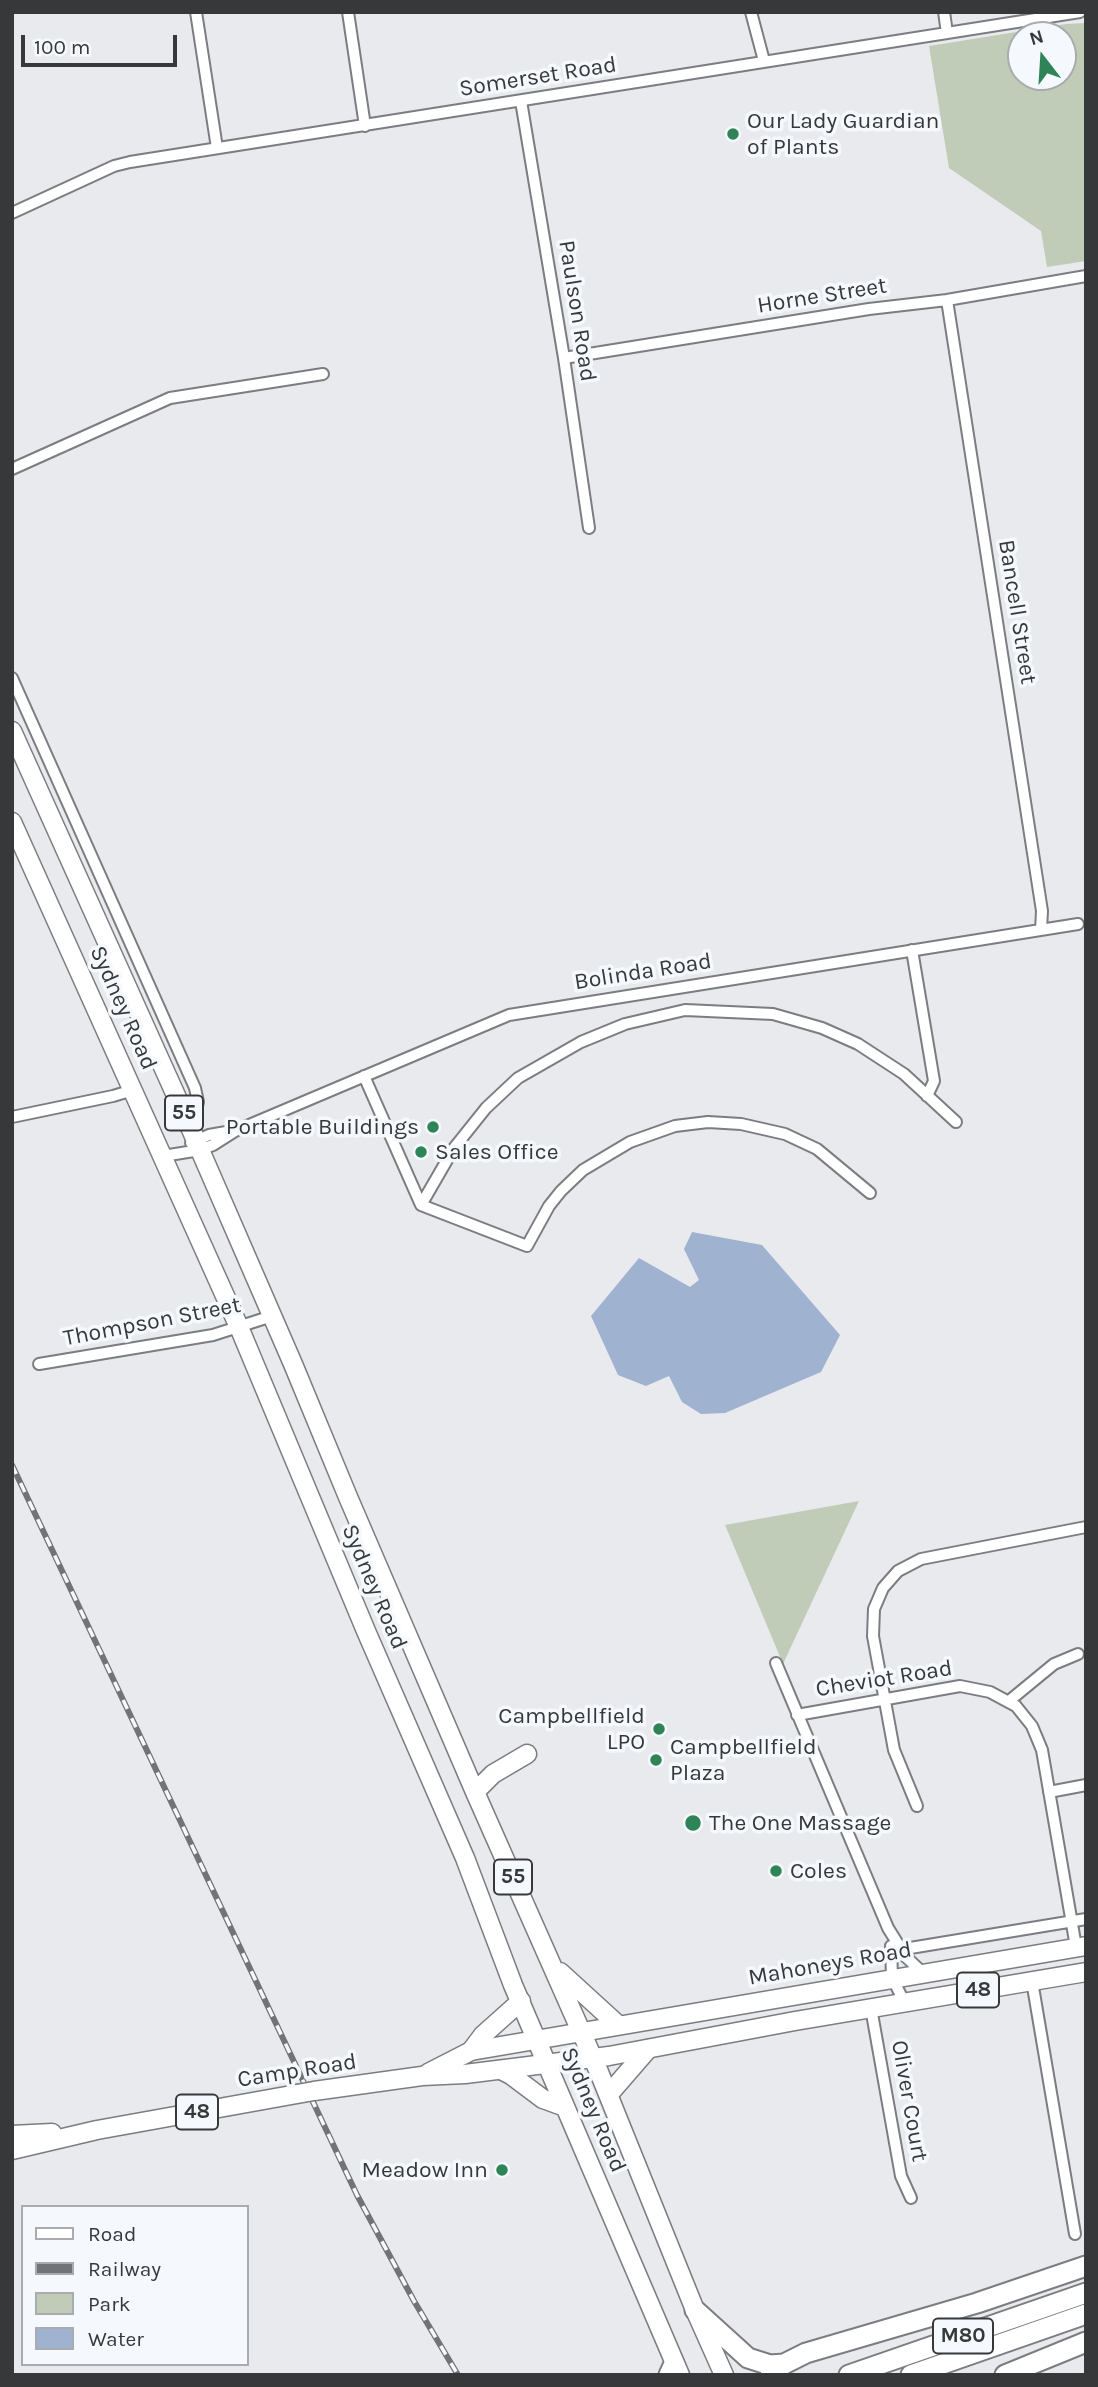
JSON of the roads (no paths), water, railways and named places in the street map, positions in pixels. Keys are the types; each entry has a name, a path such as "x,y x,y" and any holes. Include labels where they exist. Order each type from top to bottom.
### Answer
{"highway":[{"path":"695,2310 748,2358 777,2369 806,2353 951,2311 1086,2266"},
{"name":"M80","path":"849,2375 1086,2293"},
{"name":"M80","path":"911,2375 1086,2314"},
{"path":"1005,2375 1086,2343"}],"main road":[{"name":"Sydney Road","path":"12,731 198,1145 475,1792 582,2031 724,2375"},
{"name":"Sydney Road","path":"12,822 239,1327 366,1631 465,1858 536,2038 674,2371"},
{"path":"475,1792 494,1774 527,1754"},
{"name":"Mahoneys Road","path":"582,2031 1081,1947"},
{"path":"551,1962 618,2025"},
{"name":"48","path":"593,2058 1086,1972"},
{"path":"471,2051 483,2035 521,2001"},
{"path":"686,2015 690,2040"},
{"name":"Camp Road","path":"422,2076 471,2051 582,2031"},
{"path":"609,2094 648,2049"},
{"name":"Camp Road","path":"12,2150 97,2130 305,2093 422,2076 500,2070 593,2058"},
{"path":"500,2070 544,2099 565,2107"},
{"name":"Camp Road","path":"12,2135 97,2130"}],"street":[{"path":"196,12 217,148"},
{"path":"348,12 365,126"},
{"path":"751,12 764,61"},
{"path":"943,12 947,33"},
{"name":"Somerset Road","path":"12,213 114,166 1079,12"},
{"name":"Paulson Road","path":"521,101 589,528"},
{"name":"Horne Street","path":"564,358 869,309 947,300 1086,276"},
{"name":"Bancell Street","path":"947,300 1042,912 1041,930"},
{"path":"12,469 170,398 323,374"},
{"name":"Sydney Road","path":"12,678 195,1088 198,1102 187,1120"},
{"path":"51,818 71,809"},
{"name":"Bolinda Road","path":"163,1156 198,1145 218,1133 235,1131 509,1015 1077,924"},
{"path":"912,950 934,1081 927,1096"},
{"path":"421,1205 454,1148 486,1108 518,1078 573,1045 592,1037 625,1024 685,1010 773,1014 822,1028 858,1044 904,1074 956,1122"},
{"path":"364,1076 421,1205 527,1246 561,1191 583,1170 630,1142 675,1126 708,1122 741,1124 779,1132 817,1149 870,1193"},
{"path":"12,1117 133,1090"},
{"name":"Thompson Street","path":"39,1364 213,1335 272,1317"},
{"path":"917,1805 895,1754 873,1636 873,1618 878,1598 898,1571 908,1564 935,1555 1086,1527"},
{"path":"1009,1701 1055,1664 1078,1654"},
{"path":"776,1663 896,1950 923,1973"},
{"name":"Cheviot Road","path":"797,1715 960,1686 980,1688 1009,1701 1027,1718 1042,1750 1071,1921 1081,1947"},
{"path":"1049,1792 1086,1786"},
{"path":"896,1950 1086,1919"},
{"path":"896,1950 891,1978 905,2003"},
{"path":"1032,1981 1075,2234"},
{"name":"Oliver Court","path":"871,2008 901,2176 911,2199"}],"water":[{"path":"692,1232 762,1245 840,1335 821,1372 725,1413 701,1414 682,1402 669,1376 646,1386 618,1375 591,1316 639,1258 690,1287 699,1280 684,1249"}],"railway":[{"path":"12,1465 357,2195 414,2301 458,2375"}],"place":[{"name":"Our Lady Guardian of Plants","path":"733,134"},
{"name":"Portable Buildings","path":"433,1127"},
{"name":"Sales Office","path":"421,1152"},
{"name":"Campbellfield LPO","path":"659,1729"},
{"name":"Campbellfield Plaza","path":"656,1760"},
{"name":"The One Massage","path":"693,1823"},
{"name":"Coles","path":"776,1871"},
{"name":"Meadow Inn","path":"502,2170"}]}
